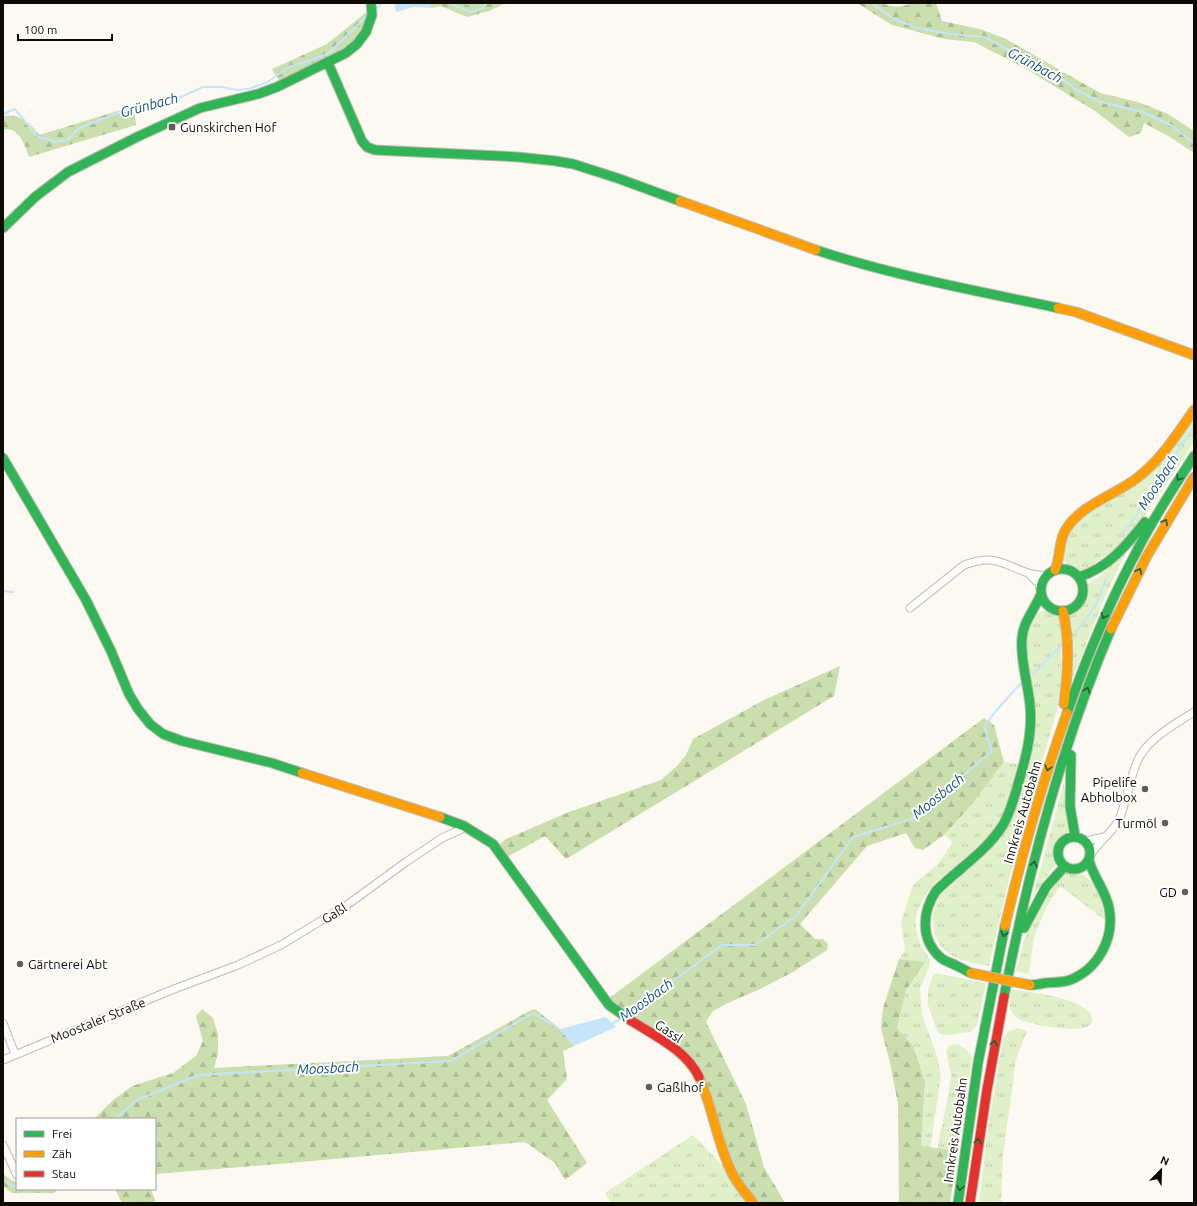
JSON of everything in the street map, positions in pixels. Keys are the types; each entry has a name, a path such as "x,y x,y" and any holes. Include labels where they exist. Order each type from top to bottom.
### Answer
{"main road":[{"path":"3,228 35,197 68,172 200,108 258,94 277,87 346,53 357,44 366,32 370,21 372,6"},
{"path":"328,63 362,140 364,144 371,149 392,152 518,157 573,164 617,178 835,256 906,275 1076,312 1194,355"},
{"path":"1055,570 1060,555 1062,536 1073,520 1088,508 1128,485 1150,467 1161,455 1194,410"},
{"name":"Innkreis Autobahn","path":"958,1203 975,1081 996,966 1023,856 1060,731 1090,648 1111,601 1133,556 1165,500 1194,456"},
{"path":"3,458 86,600 111,651 129,694 138,709 150,724 163,734 182,741 272,763 435,815 464,826"},
{"name":"Innkreis Autobahn","path":"970,1203 987,1081 1012,954 1045,822 1074,727 1102,651 1122,606 1164,524 1194,477"},
{"path":"1079,577 1086,576 1119,551 1165,500"},
{"path":"1041,591 1044,601 1048,606 1063,612 1074,608 1082,598 1083,586 1079,577 1068,570 1060,555"},
{"path":"1068,570 1055,570 1046,576 1033,612 1023,629 1022,639 1024,666 1030,704 1031,733 1026,759 1011,808 1001,828 987,846 936,891 930,899 925,914 924,929 930,945 941,958 956,965 972,970 1031,982 1056,983 1068,980 1081,974 1092,965 1104,948 1110,932 1110,915 1106,899 1091,870 1090,858 1089,846 1086,841 1080,837 1074,836 1066,838 1059,847 1059,857 1065,866 1070,868 1082,867 1090,858"},
{"path":"1033,612 1048,606"},
{"path":"1060,731 1069,665 1067,626 1063,612"},
{"path":"1074,727 1069,796 1071,824 1074,836"},
{"name":"Gassl","path":"464,826 493,844 609,1005 624,1017 670,1045 683,1056 696,1071 706,1092 717,1131 732,1172 736,1181 753,1203"},
{"path":"1012,954 1042,894 1053,877 1065,866"},
{"path":"1082,867 1096,881"}],"street":[{"path":"910,608 964,564 973,561 1000,561 1029,574 1046,576"},
{"path":"1029,574 1038,583 1041,591"},
{"path":"1090,858 1105,837 1113,829 1120,816 1135,766 1143,750 1166,730 1194,712"},
{"name":"Gaßl","path":"193,982 238,965 281,945 347,905 406,862 442,838 460,830 464,826"},
{"path":"1086,841 1105,837"},
{"name":"Moostaler Straße","path":"3,1060 193,982"},
{"path":"3,1023 15,1054"},
{"path":"3,1145 16,1173"}],"green space":[{"path":"430,3 465,3 468,5 471,3 506,3 489,11 467,17 441,6 431,8"},
{"path":"857,3 879,3 896,7 916,3 936,3 942,21 980,29 1006,39 1100,93 1138,102 1168,114 1194,131 1194,153 1170,137 1144,123 1141,133 1129,137 1095,111 1023,67 974,42 944,39 892,25"},
{"path":"369,10 365,26 344,51 280,82 272,69 327,44"},
{"path":"134,106 136,125 29,157 23,142 17,133 9,129 3,130 3,116 9,115 24,120 39,135"},
{"path":"1194,417 1194,442 1147,513 1121,546 1096,562 1090,571 1081,574 1070,569 1064,560 1063,549 1068,534 1077,519 1136,484"},
{"path":"1126,552 1106,594 1071,682 1068,614 1077,609 1083,603 1086,595 1086,585 1099,577"},
{"path":"1048,610 1056,614 1062,620 1061,697 1025,818 989,966 968,962 954,957 942,948 934,933 933,914 939,897 958,876 983,855 1029,766 1025,645 1029,624 1037,613"},
{"path":"840,666 834,696 566,859 545,836 507,857 498,846 506,839 569,812 661,780 676,767 686,755 693,739 764,700"},
{"path":"984,718 994,725 1004,762 972,804 944,835 923,850 915,848 906,833 867,846 800,924 815,939 823,939 828,944 827,950 793,972 713,1011 706,1022 746,1104 764,1167 785,1203 756,1203 733,1169 691,1060 608,999"},
{"path":"1004,762 1021,764 1008,804 994,832 978,849 942,877 923,899 918,912 916,926 917,935 922,948 930,959 929,968 920,988 922,1015 937,1056 941,1077 930,1148 921,1147 925,1082 897,1028 906,990 925,962 899,959 905,950 901,922 913,885 938,864 953,842 944,835 972,804"},
{"path":"1064,783 1070,834 1059,842 1055,854 1058,863 1050,871 1032,899"},
{"path":"1071,871 1080,873 1087,877 1097,889 1106,921 1060,886 1046,908 1034,937 1029,974 1016,971 1024,940 1036,911 1064,872"},
{"path":"899,959 925,962 906,990 897,1028 913,1046 925,1082 921,1146 958,1151 950,1203 899,1203 898,1104 881,1028 883,1008"},
{"path":"934,973 986,983 977,1025 970,1032 944,1035 938,1033 928,1005 928,989"},
{"path":"1012,989 1057,997 1080,1005 1088,1011 1092,1018 1091,1024 1084,1028 1074,1029 1049,1027 1020,1019 1013,1014 1010,1006"},
{"path":"202,1009 213,1018 218,1034 218,1053 214,1068 448,1056 535,1009 560,1029 574,1046 563,1051 567,1079 547,1100 587,1163 565,1180 555,1163 525,1142 156,1174 156,1118 95,1118 112,1101 132,1086 173,1073 196,1056 203,1041 196,1016"},
{"path":"1018,1028 1027,1031 1016,1059 1003,1156 1001,1203 979,1203 988,1128 1003,1039 1008,1032"},
{"path":"958,1044 967,1050 972,1058 958,1151 937,1149 951,1075 946,1052 949,1045"},
{"path":"693,1135 724,1167 749,1203 611,1203 605,1193"},
{"path":"3,1174 16,1182 16,1190 57,1190 54,1193 12,1193 3,1186"},
{"path":"116,1190 151,1190 156,1203 122,1203"}],"water":[{"path":"430,3 431,8 413,7 396,12 394,4"},
{"path":"606,1017 616,1027 574,1046 560,1029"}],"waterway":[{"name":"Grünbach","path":"376,9 382,3"},
{"name":"Grünbach","path":"449,3 471,12 483,8 486,3"},
{"name":"Grünbach","path":"871,3 894,19 918,28 949,34 984,37 1059,76 1075,89 1098,101 1143,112 1172,126 1194,143"},
{"name":"Grünbach","path":"3,114 15,109 37,136 56,142 67,140 79,128 134,107 172,101 203,87 221,87 237,90 248,89 266,83 289,67 328,54 366,17"},
{"name":"Moosbach","path":"1121,535 1136,516 1194,427"},
{"name":"Moosbach","path":"1076,632 1096,605 1106,579"},
{"path":"3,591 13,592"},
{"name":"Moosbach","path":"1033,674 1061,646"},
{"name":"Moosbach","path":"628,1014 722,945 755,945 796,916 853,837 912,819 992,751 984,727 995,712 1021,683"},
{"name":"Moosbach","path":"117,1118 137,1100 198,1075 451,1061 533,1013 561,1030"},
{"name":"Moosbach","path":"611,1024 621,1019"},
{"name":"Moosbach","path":"3,1180 12,1186 16,1186"}],"traffic: fast":[{"path":"3,228 35,197 68,172 137,137 200,108 258,94 277,87 346,53 357,44 366,32 372,15 371,3"},
{"path":"328,63 362,141 367,147 375,150 518,157 556,161 573,164 617,178 680,201"},
{"path":"816,250 876,268 1058,308"},
{"path":"1067,713 1091,649 1129,565 1153,522 1194,456"},
{"path":"3,458 86,600 111,651 129,694 138,709 150,724 163,734 182,741 272,763 302,773"},
{"path":"1079,577 1108,562 1124,547 1145,522"},
{"path":"1058,569 1066,569 1074,572 1080,578 1083,590 1080,602 1074,608 1066,611 1058,611 1050,608 1044,602 1041,594 1041,586 1044,578 1050,572 1058,569"},
{"path":"971,973 941,958 934,951 926,934 926,917 931,899 936,891 988,844 996,835 1008,816 1025,758 1031,716 1023,664 1022,638 1027,621 1041,594"},
{"path":"1004,997 1013,950 1035,856 1048,810 1077,718 1111,629"},
{"path":"1071,755 1070,806 1075,836"},
{"path":"440,817 464,826 493,844 609,1005 630,1020"},
{"path":"1077,837 1083,839 1088,844 1090,853 1088,862 1083,867 1071,869 1065,867 1060,862 1058,850 1060,844 1065,839 1077,837"},
{"path":"1030,985 1061,982 1070,980 1080,975 1096,960 1107,941 1110,919 1109,908 1089,860"},
{"path":"1024,928 1046,887 1065,866"},
{"path":"958,1203 978,1063 1005,926"}],"traffic: slow":[{"path":"680,201 816,250"},
{"path":"1058,308 1076,312 1194,355"},
{"path":"1055,570 1063,534 1073,520 1090,506 1128,484 1146,471 1168,446 1194,410"},
{"path":"1111,629 1147,556 1194,477"},
{"path":"1063,611 1067,634 1068,657 1064,704"},
{"path":"1005,926 1033,819 1067,713"},
{"path":"302,773 440,817"},
{"path":"971,973 1030,985"},
{"path":"699,1077 727,1162 736,1181 753,1203"}],"traffic: jam":[{"path":"970,1203 987,1090 1004,997"},
{"path":"630,1020 678,1051 693,1067 699,1077"}],"place":[{"name":"Gunskirchen Hof","path":"172,127"},
{"name":"Pipelife Abholbox","path":"1145,789"},
{"name":"Turmöl","path":"1165,823"},
{"name":"GD","path":"1185,892"},
{"name":"Gärtnerei Abt","path":"20,964"},
{"name":"Gaßlhof","path":"649,1087"}]}
